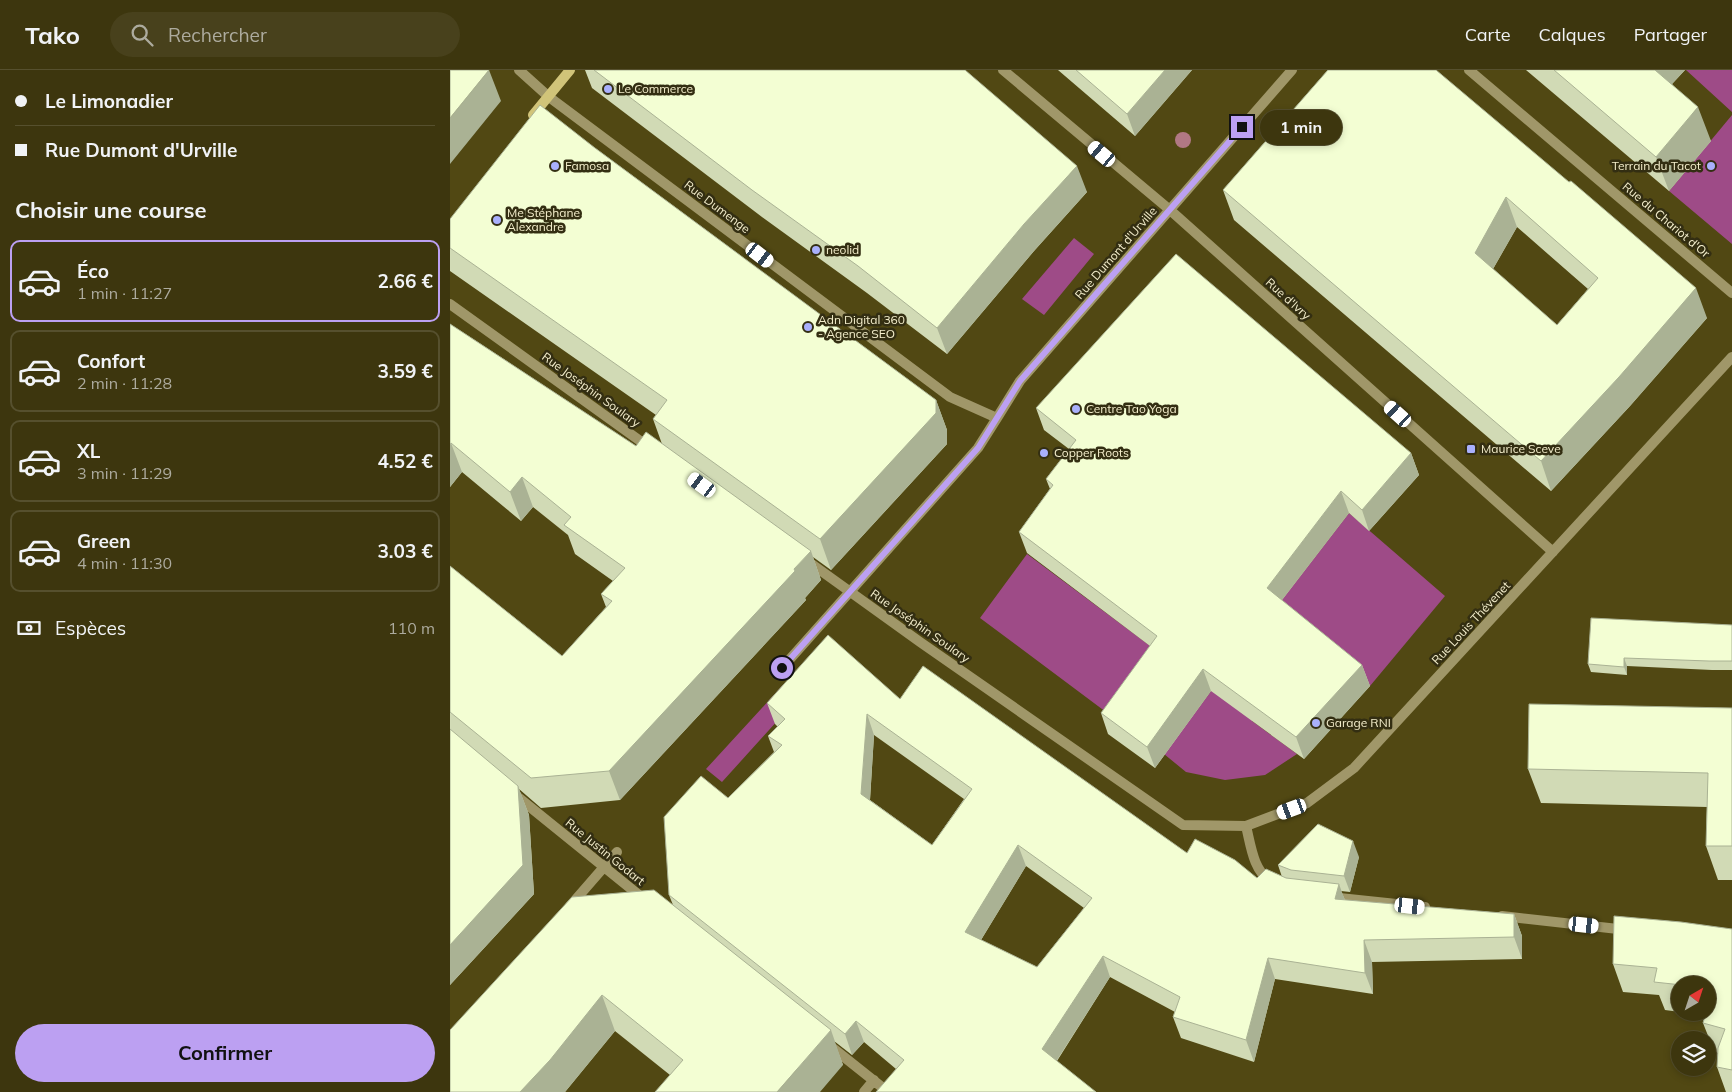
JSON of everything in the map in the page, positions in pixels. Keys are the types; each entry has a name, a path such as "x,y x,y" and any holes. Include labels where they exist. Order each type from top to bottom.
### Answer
{"street":[{"name":"Rue Dumenge","path":"519,70 549,96 950,398 997,418"},
{"path":"524,126 570,70"},
{"name":"Rue d'Ivry","path":"1003,70 1170,210 1553,552"},
{"name":"Rue Dumont d'Urville","path":"782,668 978,448 1020,381 1292,70"},
{"name":"Rue du Chariot d'Or","path":"1468,70 1732,292"},
{"name":"Rue Joséphin Soulary","path":"450,304 659,454"},
{"name":"Rue Louis Thévenet","path":"1183,825 1246,826 1307,804 1354,768 1732,357"},
{"name":"Rue Joséphin Soulary","path":"796,553 1183,825"},
{"name":"Rue Justin Godart","path":"503,785 652,906"},
{"path":"1246,826 1255,863 1263,876 1277,887"},
{"path":"560,916 617,852"},
{"path":"1324,896 1433,908"},
{"path":"1492,915 1641,931"},
{"path":"820,1038 888,1092"},
{"path":"864,1092 874,1080"}],"shaded area":[{"path":"1686,70 1732,70 1732,112"},
{"name":"Terrain du Tacot","path":"1732,115 1732,244 1669,191"},
{"path":"1074,238 1094,254 1044,315 1022,299"},
{"path":"1349,513 1445,596 1370,686 1321,647 1252,721 1297,754 1265,775 1225,780 1186,772 1164,754"},
{"path":"1027,554 1165,657 1118,721 980,618"},
{"path":"783,685 798,698 722,782 706,769"}],"building":[{"path":"450,70 489,70 450,118"},
{"path":"594,70 965,70 1077,166 1024,224 937,328 858,266 752,190"},
{"path":"1076,70 1165,70 1127,114"},
{"path":"1328,70 1436,70 1569,182 1571,181 1696,288 1619,377 1541,461 1223,190","holes":["1506,197 1598,278 1557,325 1475,253"]},
{"path":"1554,70 1655,70 1698,107 1656,157"},
{"path":"540,105 595,148 936,400 936,413 820,539 653,419 667,400 450,248 450,219"},
{"path":"1176,254 1411,453 1362,510 1341,491 1267,588 1362,665 1296,737 1203,669 1147,747 1101,713 1157,636 1019,532 1053,485 1046,479 1076,440 1036,408"},
{"path":"450,324 636,446 646,432 811,551 794,569 795,571 609,771 531,778 450,712 450,566 562,656 612,601 601,594 625,568 564,525 571,517 522,477 510,492 451,443 450,445"},
{"path":"1591,618 1732,625 1732,661 1624,658 1624,667 1588,664"},
{"path":"828,635 900,699 923,666 1187,853 1195,839 1235,860 1257,878 1266,869 1286,878 1339,884 1335,899 1514,914 1514,937 1364,940 1365,973 1268,958 1246,1040 1173,1017 1180,997 1103,956 1042,1049 1096,1092 876,1092 904,1060 856,1021 845,1034 669,895 664,817 701,776 728,798 782,745 768,736 785,719 767,703","holes":["867,714 972,789 932,845 861,794","1018,845 1092,898 1037,967 965,932"]},
{"path":"1529,704 1732,708 1732,846 1706,846 1708,773 1528,769"},
{"path":"450,729 518,786 523,865 450,945"},
{"path":"1318,824 1353,841 1344,876 1291,870 1278,865"},
{"path":"654,890 831,1030 777,1092 655,1092 683,1060 602,995 550,1060 520,1092 450,1092 450,1030 572,897"},
{"path":"1614,916 1732,929 1732,1070 1717,1067 1718,1048 1725,1029 1703,1023 1704,1021 1716,1021 1716,976 1671,976 1671,984 1654,982 1657,968 1613,964"}],"place":[{"name":"Le Commerce","path":"608,89"},
{"name":"Famosa","path":"555,166"},
{"name":"Terrain du Tacot","path":"1711,166"},
{"name":"Me Stéphane Alexandre","path":"497,220"},
{"name":"neolid","path":"816,250"},
{"name":"Adn Digital 360 - Agence SEO","path":"808,327"},
{"name":"Centre Tao Yoga","path":"1076,409"},
{"name":"Maurice Sceve","path":"1471,449"},
{"name":"Copper Roots","path":"1044,453"},
{"name":"Garage RNI","path":"1316,723"}],"route":[{"path":"782,668 978,448 1020,381 1242,127"}]}
